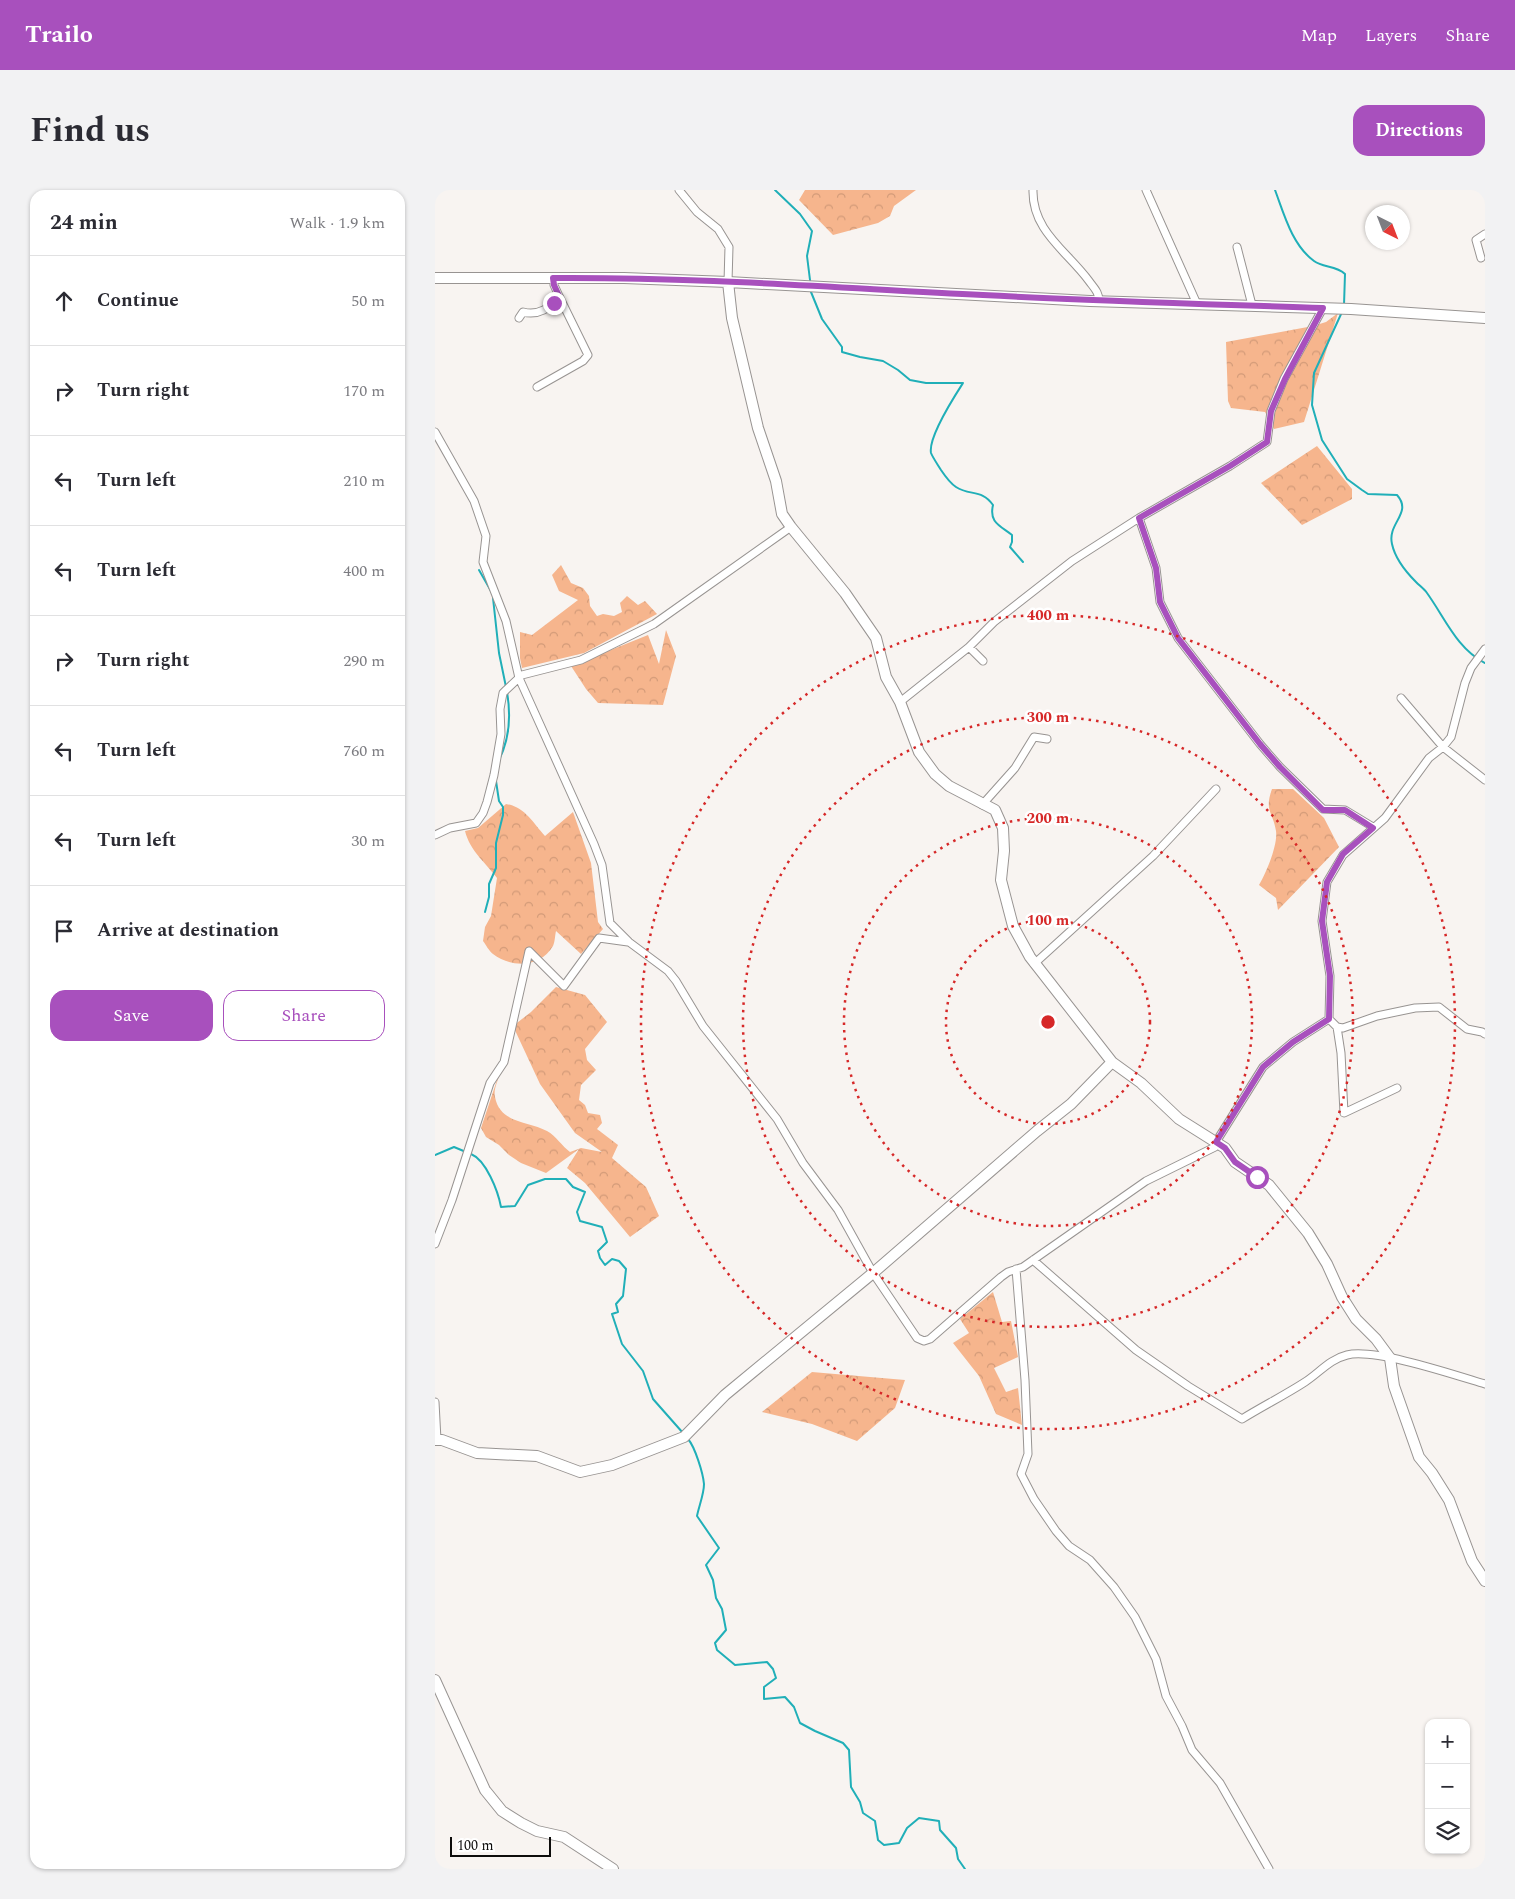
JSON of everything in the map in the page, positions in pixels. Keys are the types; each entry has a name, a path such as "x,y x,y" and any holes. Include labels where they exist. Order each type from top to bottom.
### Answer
{"street":[{"path":"679,190 697,212 718,229 729,247 728,282 732,318 758,428 776,481 782,514 845,593 876,638 886,677 900,702 919,752 935,774 949,786 982,805 995,810 1003,828 1004,850 1001,880 1013,926 1034,964 1112,1062 1141,1083 1179,1119 1225,1148 1235,1162 1269,1185 1308,1233 1327,1264 1342,1297 1356,1319 1377,1339 1390,1358 1394,1386 1419,1457 1432,1473 1449,1500 1472,1561 1485,1581"},
{"path":"1033,190 1037,216 1041,226 1082,272 1099,294 1099,301"},
{"path":"1146,190 1197,304"},
{"path":"1481,258 1476,240 1485,234"},
{"path":"1237,247 1252,305"},
{"path":"435,278 624,278 1099,301 1336,308 1485,318"},
{"path":"537,387 583,361 588,355 554,285 553,278"},
{"path":"519,318 523,312 531,314 543,310 554,303 559,296"},
{"path":"900,702 969,647 994,622 1072,561 1139,518 1230,466 1267,442 1271,411 1285,379 1323,308"},
{"path":"435,432 475,501 486,536 483,562 506,621 519,678 602,865 610,924 629,942 668,971 676,981 703,1026 777,1119 803,1163 838,1210 873,1273 917,1338 924,1341 931,1339 1001,1277 1033,1260 1145,1182 1215,1147 1216,1142 1263,1067 1293,1042 1329,1019"},
{"path":"1139,518 1156,568 1160,602 1178,638 1260,744 1323,810 1345,810 1373,828"},
{"path":"435,835 451,828 476,823 483,813 494,775 501,734 503,693 522,675 581,660 654,624 791,527"},
{"path":"969,647 983,662"},
{"path":"1483,651 1471,668 1465,683 1451,737 1443,747 1429,758 1385,818 1343,854 1327,882 1322,921 1330,976 1329,1019 1337,1027 1343,1028 1377,1016 1406,1010 1439,1008 1467,1029 1485,1034"},
{"path":"1401,698 1443,747 1485,780"},
{"path":"982,805 1015,768 1034,737 1047,739"},
{"path":"1034,964 1153,856 1216,789"},
{"path":"435,1244 452,1200 490,1083 504,1062 529,951 564,986 599,938 629,942"},
{"path":"1337,1027 1341,1053 1344,1112 1397,1088"},
{"path":"435,1402 436,1440 442,1440 477,1453 537,1456 580,1472 612,1465 684,1437 725,1395 873,1273 1037,1131 1071,1104 1112,1062"},
{"path":"1033,1260 1136,1350 1188,1386 1242,1419 1306,1381 1326,1365 1346,1355 1367,1354 1390,1358 1485,1384"},
{"path":"1016,1270 1025,1380 1028,1454 1021,1474 1056,1531 1069,1546 1090,1560 1114,1587 1135,1617 1156,1658 1166,1696 1192,1750 1220,1783 1269,1869"},
{"path":"435,1680 485,1790 495,1805 521,1823 537,1830 564,1837 613,1869"}],"green space":[{"path":"805,190 916,190 894,206 890,216 878,223 833,235 799,200"},
{"path":"1338,313 1304,422 1274,429 1265,412 1231,408 1228,401 1226,342 1313,326 1326,322"},
{"path":"1317,446 1352,489 1352,499 1302,525 1261,483"},
{"path":"561,565 571,583 583,588 589,596 590,606 597,616 603,614 614,616 622,612 620,603 627,596 638,605 645,601 657,614 584,653 522,668 520,632 532,635 578,600 559,591 552,575"},
{"path":"666,630 676,656 663,705 598,703 571,666 648,635 659,664"},
{"path":"1272,789 1293,789 1324,818 1339,847 1278,910 1276,898 1259,885 1271,859 1276,837 1275,825 1269,807"},
{"path":"506,804 524,812 545,836 573,812 591,863 598,922 603,929 581,954 556,931 554,944 547,953 533,962 525,964 500,959 492,953 483,941 485,927 491,916 497,878 470,845 465,831 478,828"},
{"path":"556,987 585,995 607,1022 585,1049 587,1060 596,1070 581,1085 579,1100 585,1105 588,1113 600,1115 602,1123 597,1129 618,1145 612,1158 646,1187 659,1216 630,1237 585,1183 567,1168 579,1149 546,1173 521,1163 509,1155 499,1145 486,1137 481,1128 500,1071 495,1087 495,1097 498,1106 509,1117 547,1131 570,1152 581,1148 602,1152 575,1133 540,1084 513,1026 531,1012"},
{"path":"993,1292 1002,1322 1011,1321 1018,1357 994,1368 1006,1392 1018,1388 1022,1425 996,1414 979,1376 953,1343 969,1333 960,1319"},
{"path":"812,1372 905,1380 895,1408 857,1441 812,1424 762,1412"}],"waterway":[{"path":"775,190 800,214 812,231 807,256 810,280"},
{"path":"1275,190 1285,219 1300,247 1314,261 1338,269 1345,274 1344,305"},
{"path":"811,292 822,319 842,347 842,352 883,361 910,380 926,383 963,383 937,428 933,437 931,453 944,475 954,485 961,490 980,495 989,500 993,505 992,515 996,523 1012,535 1010,547 1023,562"},
{"path":"1342,312 1314,373 1312,405 1322,440 1347,479 1368,494 1397,495 1402,507 1391,537 1393,549 1398,560 1408,574 1427,593 1459,641 1475,657 1485,663"},
{"path":"479,570 491,591"},
{"path":"493,598 499,653 506,687"},
{"path":"499,760 503,752 509,726 507,692"},
{"path":"485,912 489,897 489,884 496,868 496,843 503,815 503,807 499,801 496,781"},
{"path":"435,1155 454,1147 466,1152"},
{"path":"471,1154 486,1169 494,1185 501,1207 515,1206 528,1185 545,1179 566,1179 573,1187 585,1192 577,1212 580,1221 602,1227 607,1242 598,1251 605,1265 612,1259 619,1261 626,1269 623,1296 616,1304 618,1312 612,1314 622,1344 643,1371 653,1399 683,1433"},
{"path":"688,1439 698,1460 704,1484 697,1516 719,1548 706,1565 713,1580 716,1598 722,1609 726,1630 715,1643 717,1650 735,1665 767,1662 773,1669 776,1678 764,1687 764,1699 785,1697 794,1707 800,1723 843,1743 849,1750 851,1787 860,1802 863,1813 875,1821 878,1840 884,1845 899,1843 907,1828 919,1818 939,1821 940,1830 956,1848 958,1859 965,1869"}],"route":[{"path":"554,303 559,296 553,278 624,278 789,284 1090,301 1323,308 1285,379 1271,411 1270,431 1267,442 1230,466 1139,518 1156,568 1160,602 1178,638 1260,744 1323,810 1345,810 1373,828 1343,854 1327,882 1322,921 1330,976 1329,1019 1293,1042 1263,1067 1216,1142 1225,1148 1235,1162 1257,1177"}]}
